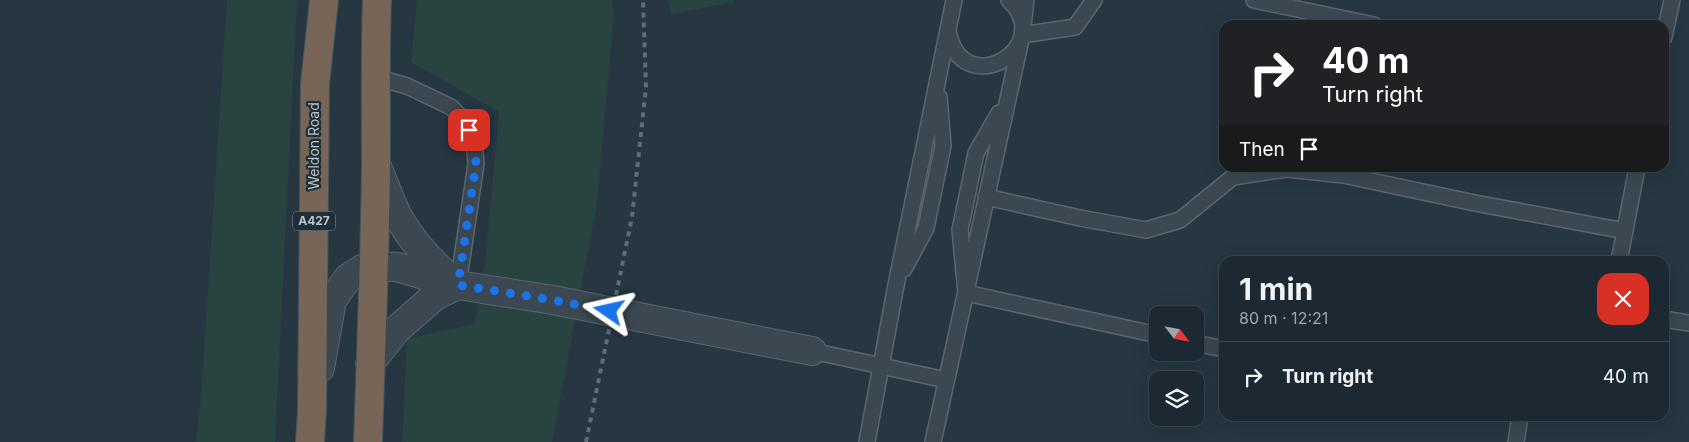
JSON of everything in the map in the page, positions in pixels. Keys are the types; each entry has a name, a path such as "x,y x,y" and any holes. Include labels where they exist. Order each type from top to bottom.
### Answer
{"highway":[{"name":"Weldon Road","path":"310,442 312,411 315,84 324,0"},
{"path":"368,442 374,266 377,0"}],"street":[{"path":"376,164 400,219 422,252 458,285"},
{"path":"312,411 332,300 348,278 362,269 374,266 397,267 458,285 553,300 812,351"},
{"path":"370,363 396,330 435,296 458,285"}],"lane":[{"path":"867,442 896,285 926,228 943,146 938,78 954,0"},
{"path":"962,0 955,7 949,18 950,42 956,52 965,60 976,65 988,66 1000,63 1010,56 1018,47 1022,35 1022,23 1018,11 1009,0"},
{"path":"933,442 1022,35 1026,0"},
{"path":"1022,35 1075,27 1094,0"},
{"path":"1254,0 1350,20"},
{"path":"1668,20 1672,0"},
{"path":"375,77 407,86 451,107 464,120 474,141 476,164 458,285"},
{"path":"966,293 960,230 976,153 1007,99"},
{"path":"986,197 1080,218 1146,230 1180,220 1233,177 1266,172"},
{"path":"1314,172 1343,175 1475,203 1625,231"},
{"path":"1620,256 1636,172"},
{"path":"966,293 1149,333"},
{"path":"1669,320 1689,323"},
{"path":"1204,345 1219,348"},
{"path":"812,351 946,380"},
{"path":"1516,442 1519,421"}],"green space":[{"path":"227,0 297,0 275,442 196,442 201,397"},
{"path":"417,0 612,0 614,14 597,203 552,442 402,442 407,339 475,324 486,254 499,112 411,62"},
{"path":"668,0 734,0 734,2 671,14"}],"railway":[{"path":"586,442 632,217 646,87 643,0"}],"route":[{"path":"469,130 474,141 476,164 458,285 609,311"}]}
